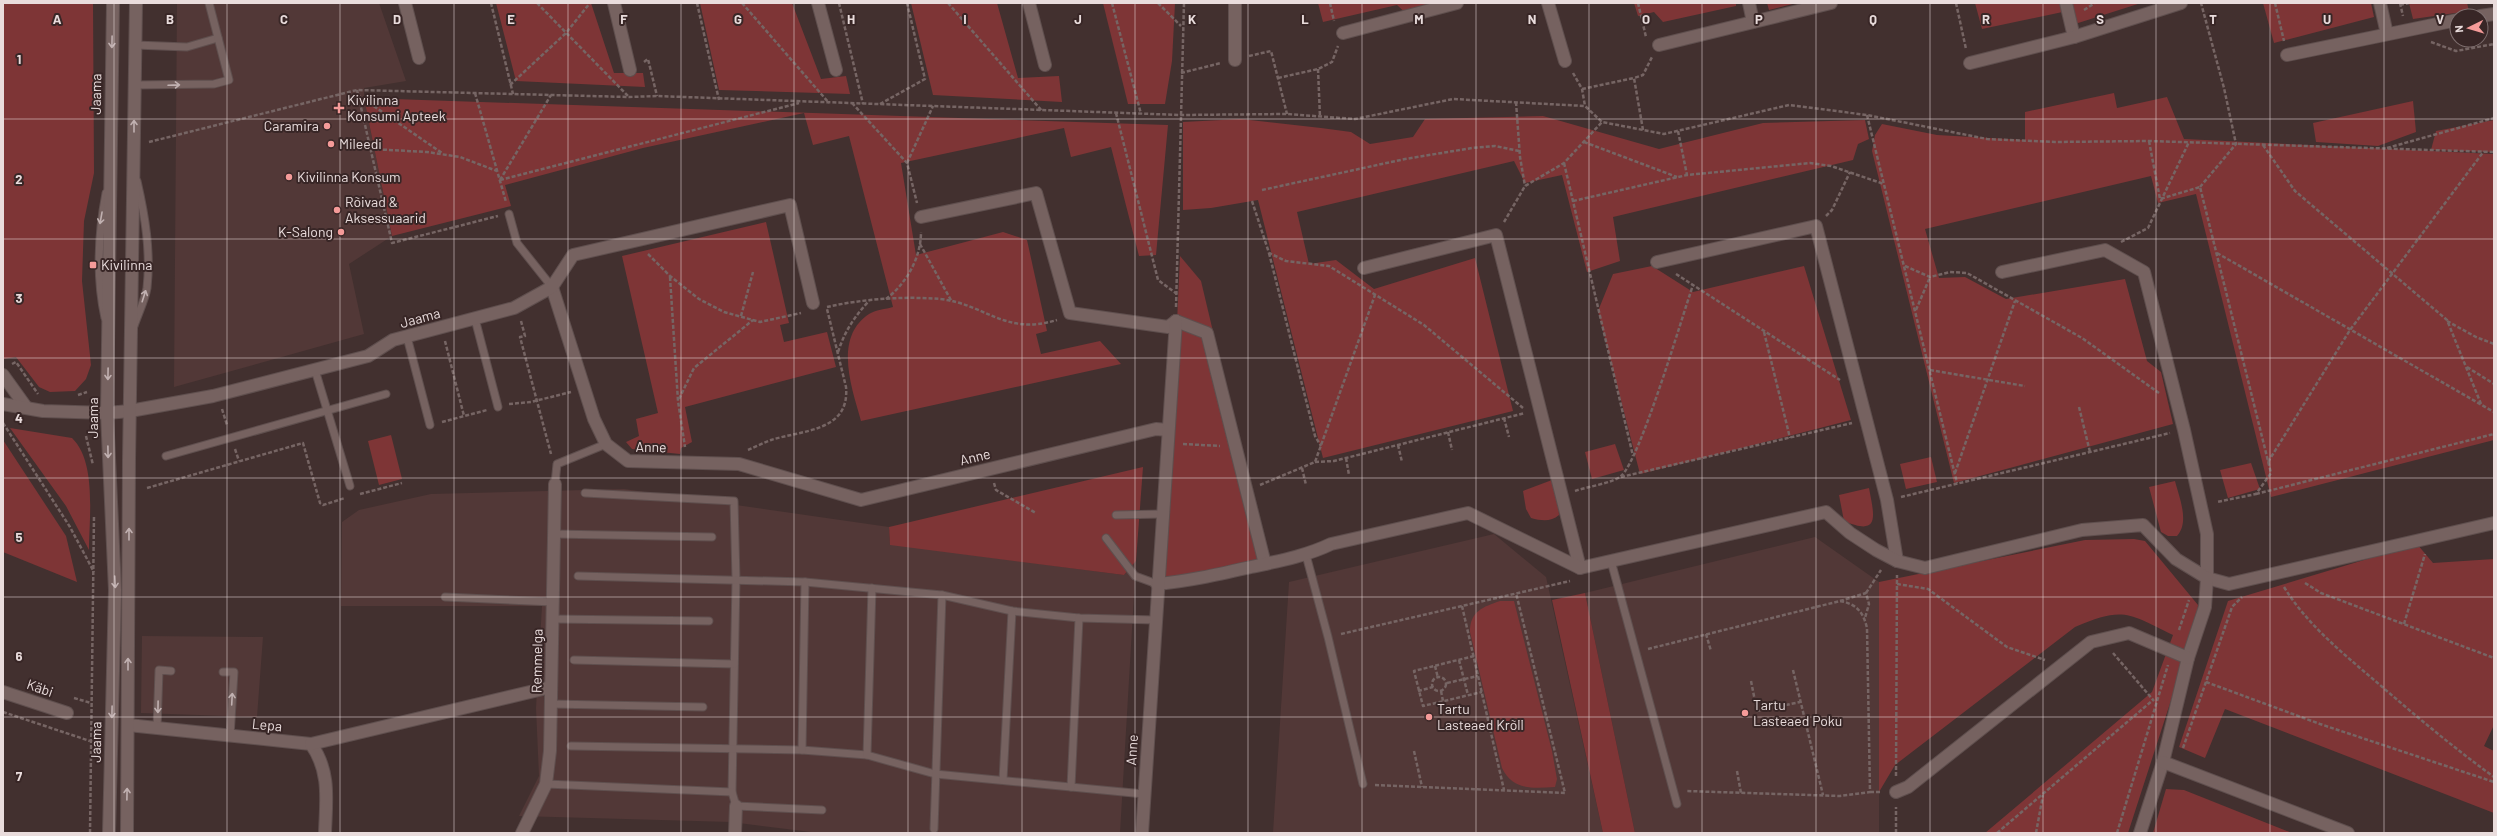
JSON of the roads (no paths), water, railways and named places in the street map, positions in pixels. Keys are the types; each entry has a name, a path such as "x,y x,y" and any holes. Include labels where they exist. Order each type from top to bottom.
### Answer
{"street":[{"name":"Jaama","path":"109,833 115,590 107,413 113,3"},
{"path":"127,833 130,411 136,3"},
{"path":"405,3 419,58"},
{"path":"614,3 630,70"},
{"path":"818,3 836,70"},
{"path":"1029,3 1045,65"},
{"path":"1235,3 1235,60"},
{"path":"1343,33 1438,5 1457,3"},
{"path":"1548,3 1565,61"},
{"path":"1748,3 1753,22"},
{"path":"1652,47 1831,3"},
{"path":"2066,3 2074,37"},
{"path":"1970,63 2074,37 2181,3"},
{"path":"2380,3 2387,34"},
{"path":"2287,55 2449,22"},
{"path":"921,217 1036,193 1070,313 1168,328 1176,322 1207,332 1264,564"},
{"path":"552,288 572,256 790,205 812,308"},
{"path":"1657,262 1816,226 1887,500 1893,559"},
{"path":"1364,268 1496,235 1580,568"},
{"path":"2002,272 2105,250 2144,272 2184,430 2207,534 2202,575 2205,607 2188,658 2168,764 2140,833"},
{"name":"Jaama","path":"3,404 43,411 107,413 130,411 213,396 368,356 393,340 475,319 518,306 552,288"},
{"name":"Anne","path":"552,288 594,419 606,444 628,461 739,464 861,500 1156,429 1168,430"},
{"name":"Anne","path":"1142,833 1162,514 1176,322"},
{"path":"6,370 26,407"},
{"name":"Remmelga","path":"522,833 546,784 550,751 555,479"},
{"path":"1158,584 1192,581 1306,555 1331,544 1468,513 1580,568 1826,512 1850,533 1893,559 1925,568 2082,530 2143,525 2176,559 2202,575 2229,584 2494,523"},
{"path":"1896,792 1908,787 2091,642 2129,632 2188,658"},
{"name":"Lepa","path":"128,725 311,744 552,687"},
{"name":"Käbi","path":"3,692 67,714"},
{"path":"311,744 321,758 326,780 325,833"},
{"path":"2168,764 2348,833"},
{"path":"735,833 736,806"}],"lane":[{"path":"134,85 214,84 229,80 209,3"},
{"path":"135,45 188,47 218,38"},
{"path":"509,214 517,243 552,288"},
{"path":"475,319 498,407"},
{"path":"407,336 430,425"},
{"path":"315,370 350,486"},
{"path":"166,456 386,394"},
{"path":"555,479 557,464 606,444"},
{"path":"585,493 734,501 736,579 732,792 736,806 822,810"},
{"path":"1116,515 1162,514"},
{"path":"554,534 712,537"},
{"path":"1106,538 1135,576 1158,584"},
{"path":"1306,555 1328,636 1363,784"},
{"path":"1611,561 1677,804"},
{"path":"578,576 805,582 942,595 1012,611 1079,618 1156,620"},
{"path":"802,750 805,582"},
{"path":"867,755 872,588"},
{"path":"934,829 942,595"},
{"path":"445,598 553,602"},
{"path":"1003,780 1012,611"},
{"path":"1071,787 1079,618"},
{"path":"552,619 709,621"},
{"path":"574,660 734,664"},
{"path":"157,728 158,670 171,671"},
{"path":"223,672 234,672 230,736"},
{"path":"551,704 703,707"},
{"path":"571,746 732,750 802,750 867,755 935,774 1144,794"},
{"path":"546,784 732,792"}],"place":[{"name":"Kivilinna Konsumi Apteek","path":"339,108"},
{"name":"Caramira","path":"327,126"},
{"name":"Mileedi","path":"331,144"},
{"name":"Kivilinna Konsum","path":"289,177"},
{"name":"Rõivad & Aksessuaarid","path":"337,210"},
{"name":"K-Salong","path":"341,232"},
{"name":"Kivilinna","path":"93,265"},
{"name":"Tartu Lasteaed Poku","path":"1745,713"},
{"name":"Tartu Lasteaed Krõll","path":"1429,717"}]}
